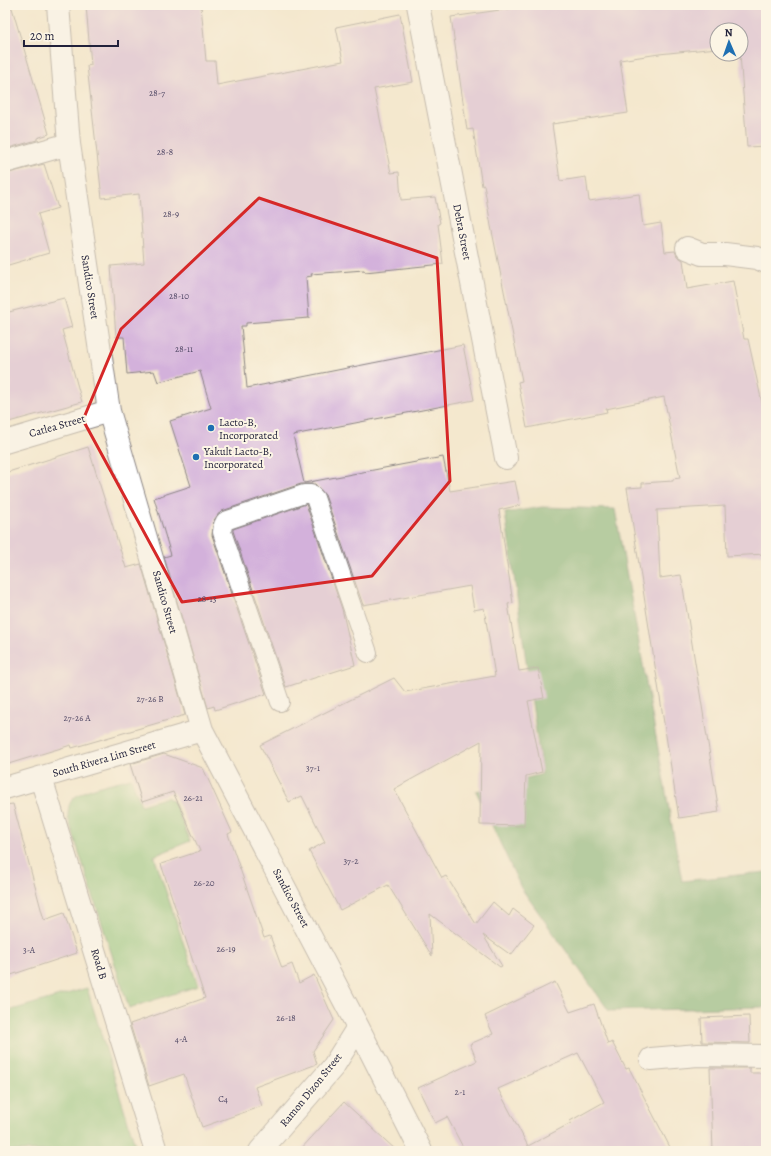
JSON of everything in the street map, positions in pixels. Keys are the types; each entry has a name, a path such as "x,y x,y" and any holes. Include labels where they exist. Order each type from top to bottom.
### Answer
{"street":[{"name":"Sandico Street","path":"58,5 69,144 109,411 202,730 358,1027 421,1151"},
{"name":"Debra Street","path":"418,5 506,458"},
{"path":"5,162 69,144"},
{"path":"687,248 702,254 725,254 757,258 766,262"},
{"name":"Catlea Street","path":"5,442 109,411"},
{"name":"South Rivera Lim Street","path":"5,788 202,730"},
{"name":"Road B","path":"41,778 156,1151"},
{"name":"Ramon Dizon Street","path":"260,1151 333,1067 358,1027"},
{"path":"651,1059 698,1056 766,1056"}],"lane":[{"path":"280,702 222,532 222,526 225,521 304,494 311,494 315,498 368,653"}],"highlighted area":[{"path":"259,198 437,258 450,481 372,576 182,602 83,420 121,329"}],"green space":[{"path":"542,507 615,509 682,881 766,872 766,1007 609,1011 521,888 476,791 542,774 505,513"},
{"path":"131,778 141,805 167,797 174,802 190,841 154,856 198,986 129,1008 68,818 68,809 72,800 83,792"},
{"path":"87,988 137,1151 8,1151 5,1141 5,1012"}],"building":[{"path":"86,5 201,5 206,61 215,61 217,85 343,61 336,27 400,14 413,82 374,89 391,173 399,172 401,200 435,197 440,223 438,224 443,264 365,272 364,270 311,274 312,276 306,277 309,318 246,323 246,326 241,326 247,388 463,345 474,400 293,435 304,483 443,457 450,491 515,481 520,505 499,510 513,603 508,604 519,671 538,668 544,698 528,701 542,772 526,776 524,826 480,825 481,741 394,789 442,878 446,876 476,924 493,902 509,916 513,909 534,925 511,955 483,935 502,966 500,967 430,914 432,956 388,885 340,910 309,851 325,842 302,796 289,802 260,745 394,678 405,692 495,676 484,608 474,610 470,586 363,605 325,495 315,484 301,484 222,511 214,520 212,535 266,694 215,710 214,706 208,708 164,557 171,555 154,498 191,486 170,421 211,408 200,371 158,382 154,371 127,374 124,337 116,337 111,266 144,263 139,194 102,198 87,66 91,65"},
{"path":"535,5 766,5 766,146 747,147 741,62 749,62 749,22 709,22 709,49 620,60 628,113 552,124 560,181 586,177 589,201 639,194 643,226 661,223 665,252 675,251 677,256 683,260 687,289 733,281 744,339 748,339 766,421 766,554 727,556 725,506 657,510 660,578 681,575 719,812 679,818 627,488 642,487 642,483 673,481 673,479 680,478 664,397 606,409 607,412 527,428 518,382 522,381 484,185 482,186 473,129 467,130 451,17"},
{"path":"12,8 49,134 37,138 37,140 5,149 5,9"},
{"path":"44,164 58,208 38,214 49,253 5,266 5,174"},
{"path":"64,298 72,327 62,330 82,402 5,423 5,313"},
{"path":"88,447 126,568 141,564 185,715 72,748 71,745 5,765 5,473"},
{"path":"306,504 342,609 355,665 286,687 233,529"},
{"path":"164,754 203,768 232,832 228,834 264,938 270,936 282,968 292,964 299,983 314,975 334,1020 313,1051 317,1064 255,1087 262,1106 202,1127 184,1074 149,1086 130,1024 205,998 161,864 200,851 173,792 142,802 130,764"},
{"path":"13,804 44,920 64,913 77,953 5,977 5,805"},
{"path":"555,982 570,1012 594,1004 608,1044 612,1042 626,1069 629,1068 672,1151 465,1151 447,1117 435,1123 418,1088 477,1061 470,1044 493,1034 485,1016","holes":["578,1053 604,1102 570,1121 571,1123 528,1146 498,1089"]},
{"path":"749,1016 750,1043 702,1042 701,1018"},
{"path":"710,1068 750,1068 750,1073 766,1073 766,1151 713,1151"},
{"path":"344,1102 397,1151 299,1151"}],"place":[{"name":"Lacto-B, Incorporated","path":"211,428"},
{"name":"Yakult Lacto-B, Incorporated","path":"196,457"}]}
